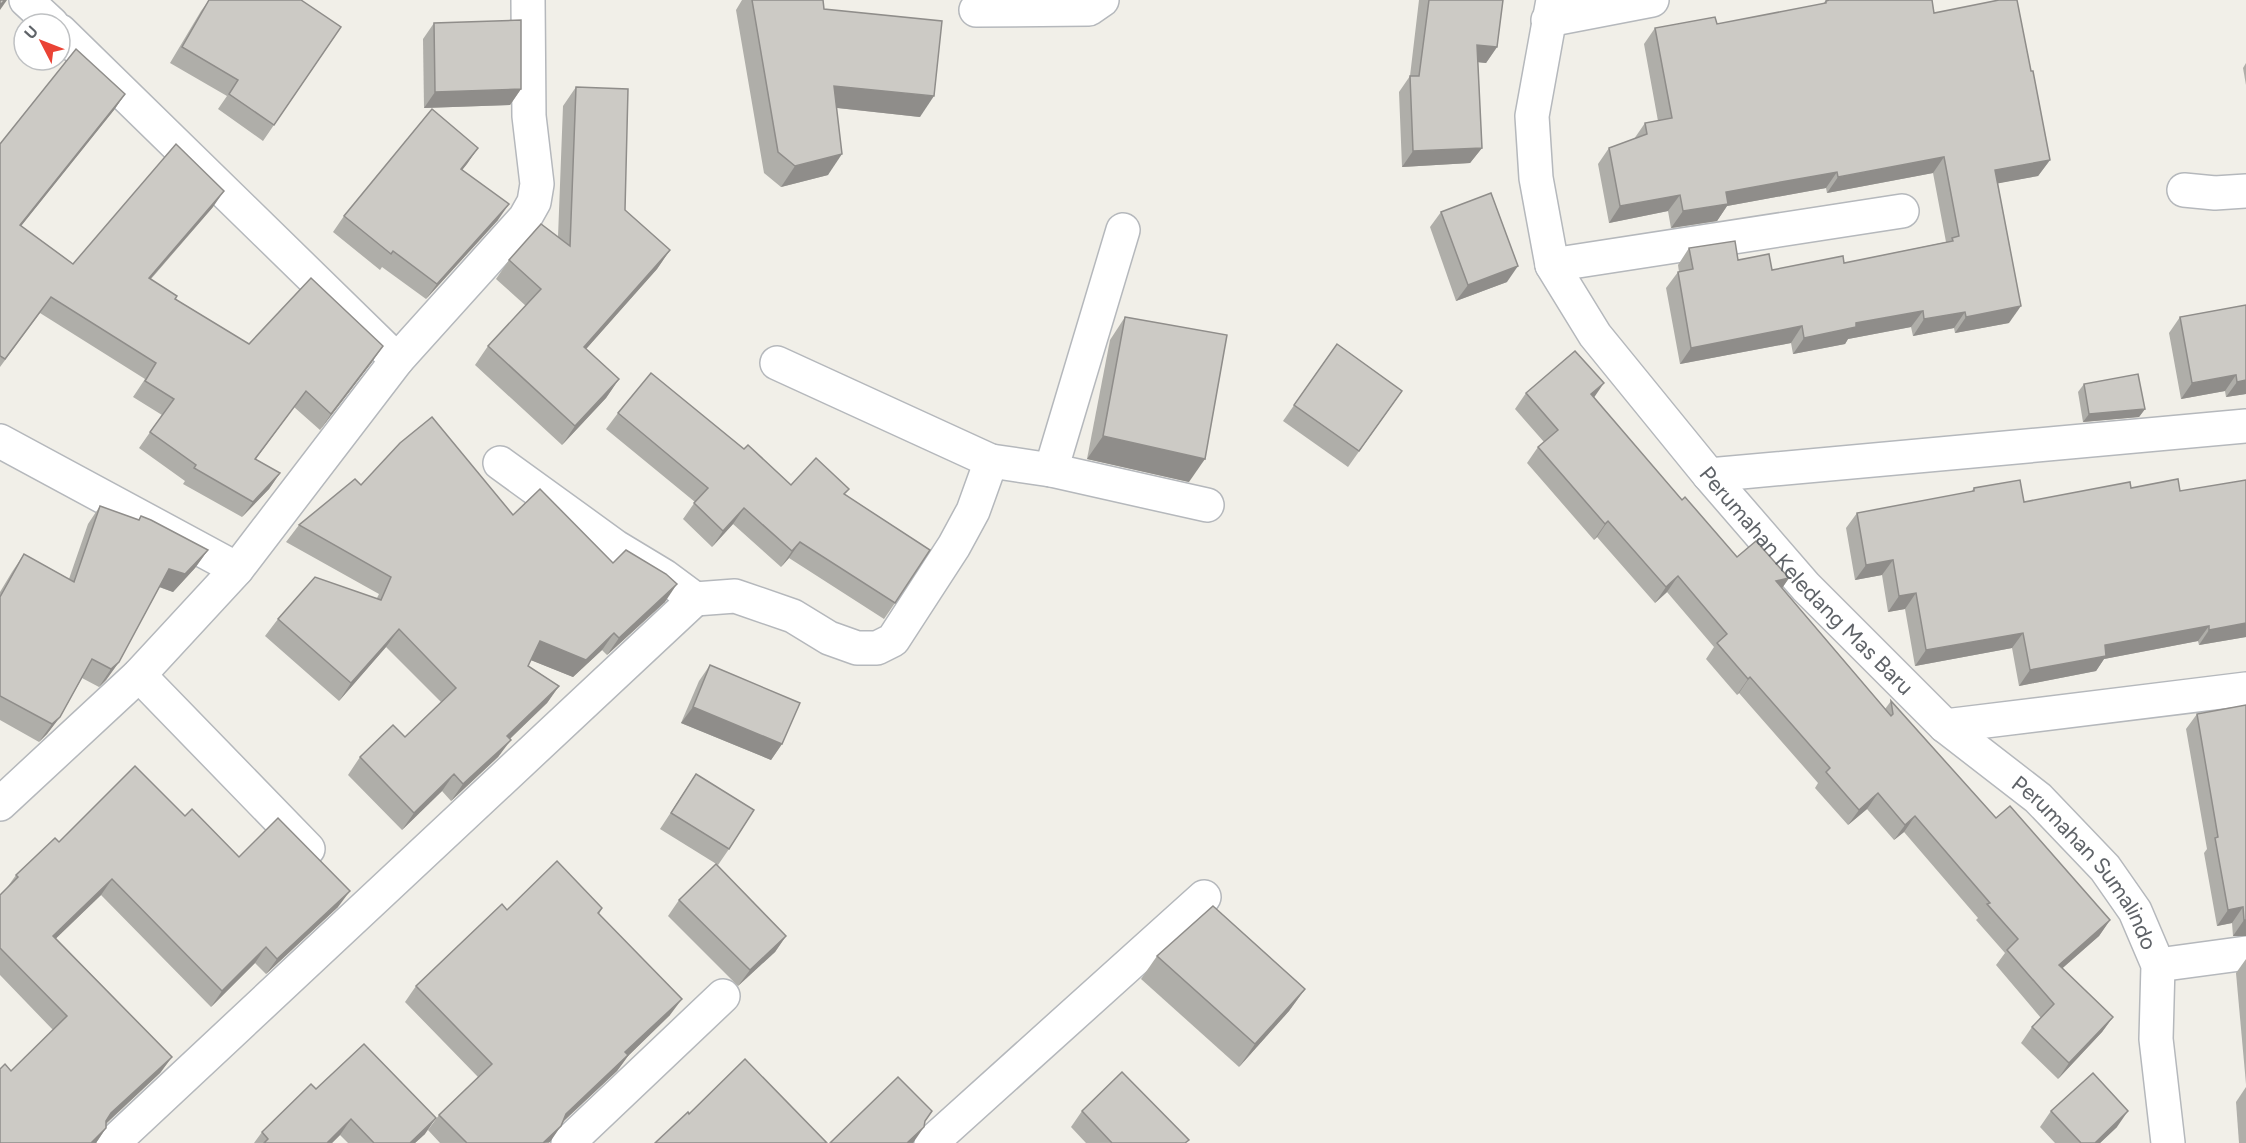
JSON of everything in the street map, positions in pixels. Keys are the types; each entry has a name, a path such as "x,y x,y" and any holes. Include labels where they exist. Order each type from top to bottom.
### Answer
{"street":[{"path":"26,0 39,12"},
{"path":"0,804 139,675 237,569 397,360 525,218 534,202 537,184 529,116 528,0"},
{"path":"976,10 1089,9 1102,0"},
{"path":"1652,0 1551,10 1532,116 1536,178 1552,265 1595,335 1709,475"},
{"path":"72,43 397,360"},
{"path":"2184,190 2215,194 2246,191"},
{"path":"1552,265 1902,211"},
{"path":"1051,470 1123,230"},
{"path":"777,363 991,461 1051,470 1208,505"},
{"name":"Perumahan Keledang Mas Baru","path":"1709,475 2246,426"},
{"path":"0,441 237,569"},
{"path":"113,1143 347,889 694,599 735,596 793,616 829,638 856,648 877,648 893,640 954,546 973,511 991,461"},
{"path":"500,463 616,547 664,576 694,599"},
{"name":"Perumahan Keledang Mas Baru","path":"1709,475 1806,587 1945,726"},
{"path":"139,675 347,889"},
{"path":"1945,726 2246,689"},
{"name":"Perumahan Sumalindo","path":"1945,726 2038,798 2105,868 2135,911 2158,965 2156,1039 2168,1143"},
{"path":"931,1143 1204,897"},
{"path":"2158,965 2246,953"},
{"path":"568,1143 723,996"}],"building":[{"path":"209,0 301,0 341,27 274,125 229,94 238,80 182,47"},
{"path":"752,0 823,0 824,9 942,21 934,96 834,86 842,154 795,166 778,152"},
{"path":"1429,0 1503,0 1497,47 1477,45 1482,148 1413,151 1410,76 1419,76"},
{"path":"1829,0 1932,0 1934,13 1999,0 2017,0 2050,160 1995,170 2021,306 1966,317 1965,312 1924,319 1923,311 1856,323 1856,327 1804,338 1802,326 1691,348 1678,272 1693,269 1689,248 1735,241 1738,260 1769,254 1772,270 1843,256 1844,263 1953,241 1952,238 1959,236 1944,157 1838,177 1837,172 1726,192 1728,204 1683,211 1680,195 1620,206 1609,148 1647,134 1645,123 1672,118 1655,28 1715,17 1717,24 1826,3"},
{"path":"521,20 521,89 435,92 434,23"},
{"path":"76,49 125,94 20,225 73,264 176,144 224,191 149,278 177,296 175,299 249,344 311,278 383,346 331,414 306,391 255,459 280,473 253,502 194,468 196,465 150,432 174,399 145,381 156,363 51,297 5,359 0,356 0,144 58,72 72,72 72,54"},
{"path":"576,87 628,89 625,210 670,250 584,347 619,379 575,426 488,346 541,289 509,260 541,224 570,246"},
{"path":"432,109 478,148 461,169 509,204 437,284 393,251 391,254 344,216"},
{"path":"1491,193 1518,266 1468,285 1441,212"},
{"path":"2246,305 2246,380 2237,382 2236,375 2192,383 2180,317"},
{"path":"1125,317 1227,335 1205,459 1103,436"},
{"path":"1337,344 1402,391 1359,451 1294,405"},
{"path":"1575,351 1604,383 1591,394 1682,500 1685,497 1737,557 1756,541 1789,578 1776,581 1891,716 1893,714 1891,701 1996,818 2010,806 2110,920 2059,965 2113,1017 2069,1063 2032,1027 2054,1004 2007,950 2018,939 1987,904 1990,903 1915,816 1905,825 1878,793 1859,810 1826,772 1830,768 1717,643 1727,634 1678,576 1666,587 1608,521 1605,524 1538,447 1558,430 1526,393"},
{"path":"651,373 744,449 748,445 791,485 816,458 849,489 844,494 930,550 895,603 800,542 792,551 744,508 723,531 694,503 708,488 618,413"},
{"path":"2138,374 2145,409 2089,414 2084,384"},
{"path":"432,417 513,515 540,489 613,563 626,550 666,574 677,584 619,638 614,633 586,660 540,641 528,666 559,686 507,736 511,740 463,784 454,774 414,813 360,757 393,725 405,737 456,688 399,629 351,683 278,619 315,577 381,600 391,577 299,525 355,479 361,485 400,443"},
{"path":"2178,479 2180,491 2246,480 2246,623 2209,630 2209,626 2105,645 2106,656 2030,670 2023,633 1926,650 1916,593 1899,596 1893,560 1866,565 1857,513 2020,480 2024,502 2130,482 2131,488"},
{"path":"100,506 139,520 141,516 151,520 208,550 185,574 169,569 119,662 111,669 92,659 60,717 52,724 0,696 0,597 24,554 74,582"},
{"path":"710,665 800,703 782,744 693,707"},
{"path":"2246,705 2246,920 2244,920 2243,907 2228,910 2197,714"},
{"path":"135,766 185,816 192,809 239,857 278,818 350,891 277,959 266,947 222,991 112,879 53,936 172,1057 111,1113 106,1121 106,1128 91,1143 0,1143 0,1069 5,1064 11,1071 67,1016 0,948 0,895 18,877 16,875 55,838 59,842"},
{"path":"696,774 754,810 729,849 671,813"},
{"path":"557,861 602,908 598,913 682,999 625,1052 628,1055 566,1114 561,1126 543,1143 467,1143 439,1115 492,1064 416,986 502,904 507,910"},
{"path":"716,864 786,936 750,970 679,900"},
{"path":"1213,906 1305,989 1255,1044 1157,956"},
{"path":"364,1044 436,1118 410,1143 374,1143 351,1119 327,1143 264,1143 268,1139 262,1132 311,1084 316,1089"},
{"path":"745,1059 827,1143 655,1143 688,1112 689,1114"},
{"path":"1122,1072 1189,1140 1185,1143 1112,1143 1082,1111"},
{"path":"2093,1073 2128,1111 2095,1143 2081,1143 2051,1111"},
{"path":"898,1077 932,1111 924,1127 907,1143 830,1143"}]}
